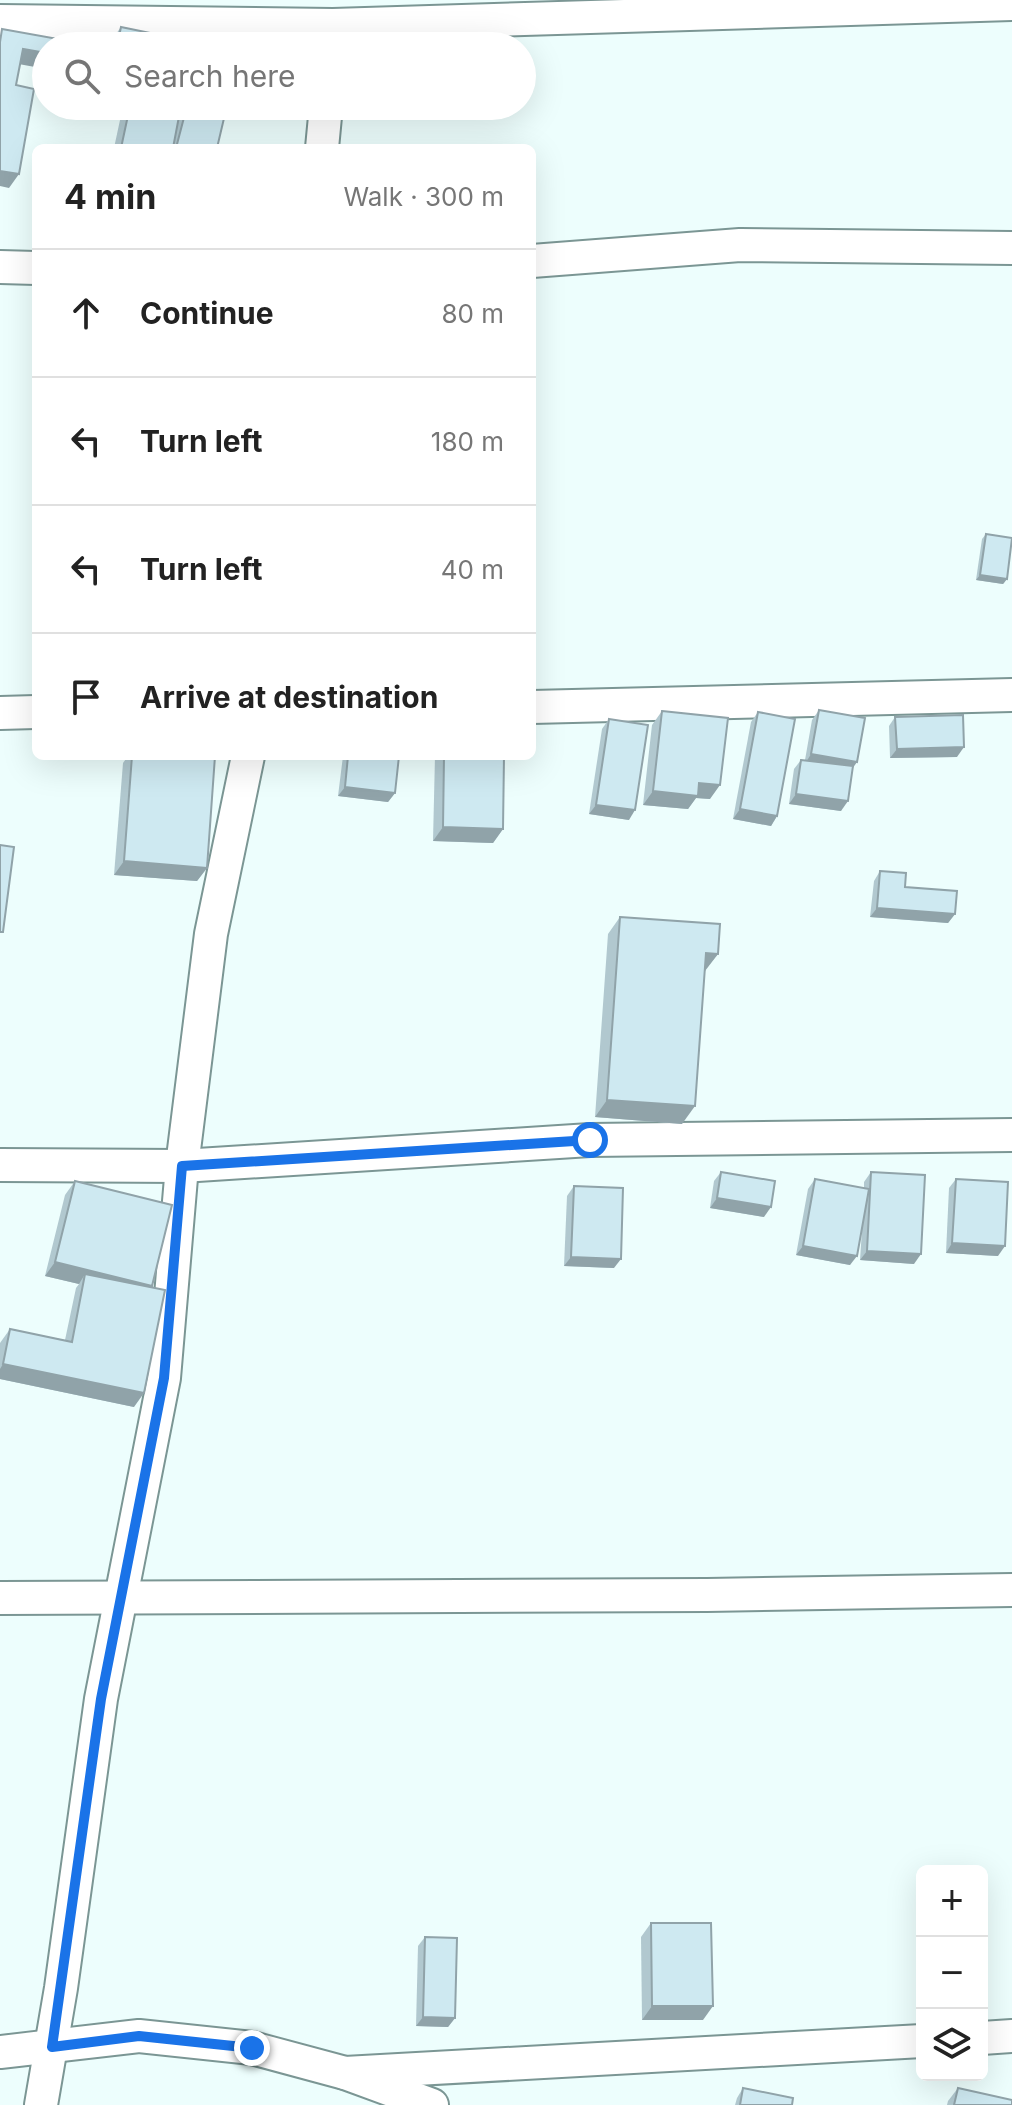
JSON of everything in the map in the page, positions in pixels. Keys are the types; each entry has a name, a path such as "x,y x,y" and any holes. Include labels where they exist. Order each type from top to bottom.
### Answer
{"street":[{"path":"417,32 1012,4"},
{"path":"0,21 243,32"},
{"path":"322,144 325,120"},
{"path":"536,261 740,245 1012,248"},
{"path":"0,267 32,268"},
{"path":"536,707 1012,695"},
{"path":"0,713 32,712"},
{"path":"41,2105 52,2047 101,1699 164,1378 182,1166 211,934 247,760"},
{"path":"0,1165 182,1166 590,1140 1012,1135"},
{"path":"0,1598 707,1595 1012,1590"},
{"path":"0,2052 139,2036 252,2048 345,2073 432,2105"},
{"path":"988,2038 1012,2036"},
{"path":"345,2073 916,2041"}],"building":[{"path":"121,27 145,32 120,32"},
{"path":"2,29 32,34 32,51 23,49 16,85 32,89 19,174 0,171"},
{"path":"127,120 178,120 174,144 122,144"},
{"path":"183,120 224,120 218,144 177,144"},
{"path":"986,534 1012,538 1007,579 980,575"},
{"path":"819,710 865,718 857,762 811,754"},
{"path":"662,711 728,718 720,785 699,783 698,796 653,791"},
{"path":"758,712 795,719 777,816 740,809"},
{"path":"963,715 964,747 897,749 895,717"},
{"path":"609,719 648,725 635,810 596,805"},
{"path":"132,760 215,760 207,868 124,861"},
{"path":"348,760 399,760 395,793 345,787"},
{"path":"444,760 504,760 503,829 443,827"},
{"path":"801,760 853,766 848,801 796,794"},
{"path":"0,845 14,847 3,932 0,932"},
{"path":"880,871 906,873 905,887 957,891 955,914 877,908"},
{"path":"620,917 720,924 718,954 706,953 695,1106 607,1100"},
{"path":"721,1172 775,1181 771,1207 717,1198"},
{"path":"871,1172 925,1175 921,1254 867,1251"},
{"path":"815,1179 869,1189 857,1256 803,1246"},
{"path":"956,1179 1008,1182 1005,1246 952,1243"},
{"path":"75,1181 172,1205 152,1286 55,1262"},
{"path":"574,1186 623,1188 621,1259 571,1257"},
{"path":"85,1274 165,1290 144,1393 3,1364 10,1329 72,1342"},
{"path":"651,1923 711,1923 713,2006 652,2006"},
{"path":"425,1937 457,1938 455,2018 423,2017"},
{"path":"743,2088 793,2098 792,2105 740,2105"},
{"path":"958,2088 1012,2100 1012,2105 954,2105"}],"route":[{"path":"252,2048 139,2036 52,2047 101,1699 164,1378 182,1166 590,1140"}]}
